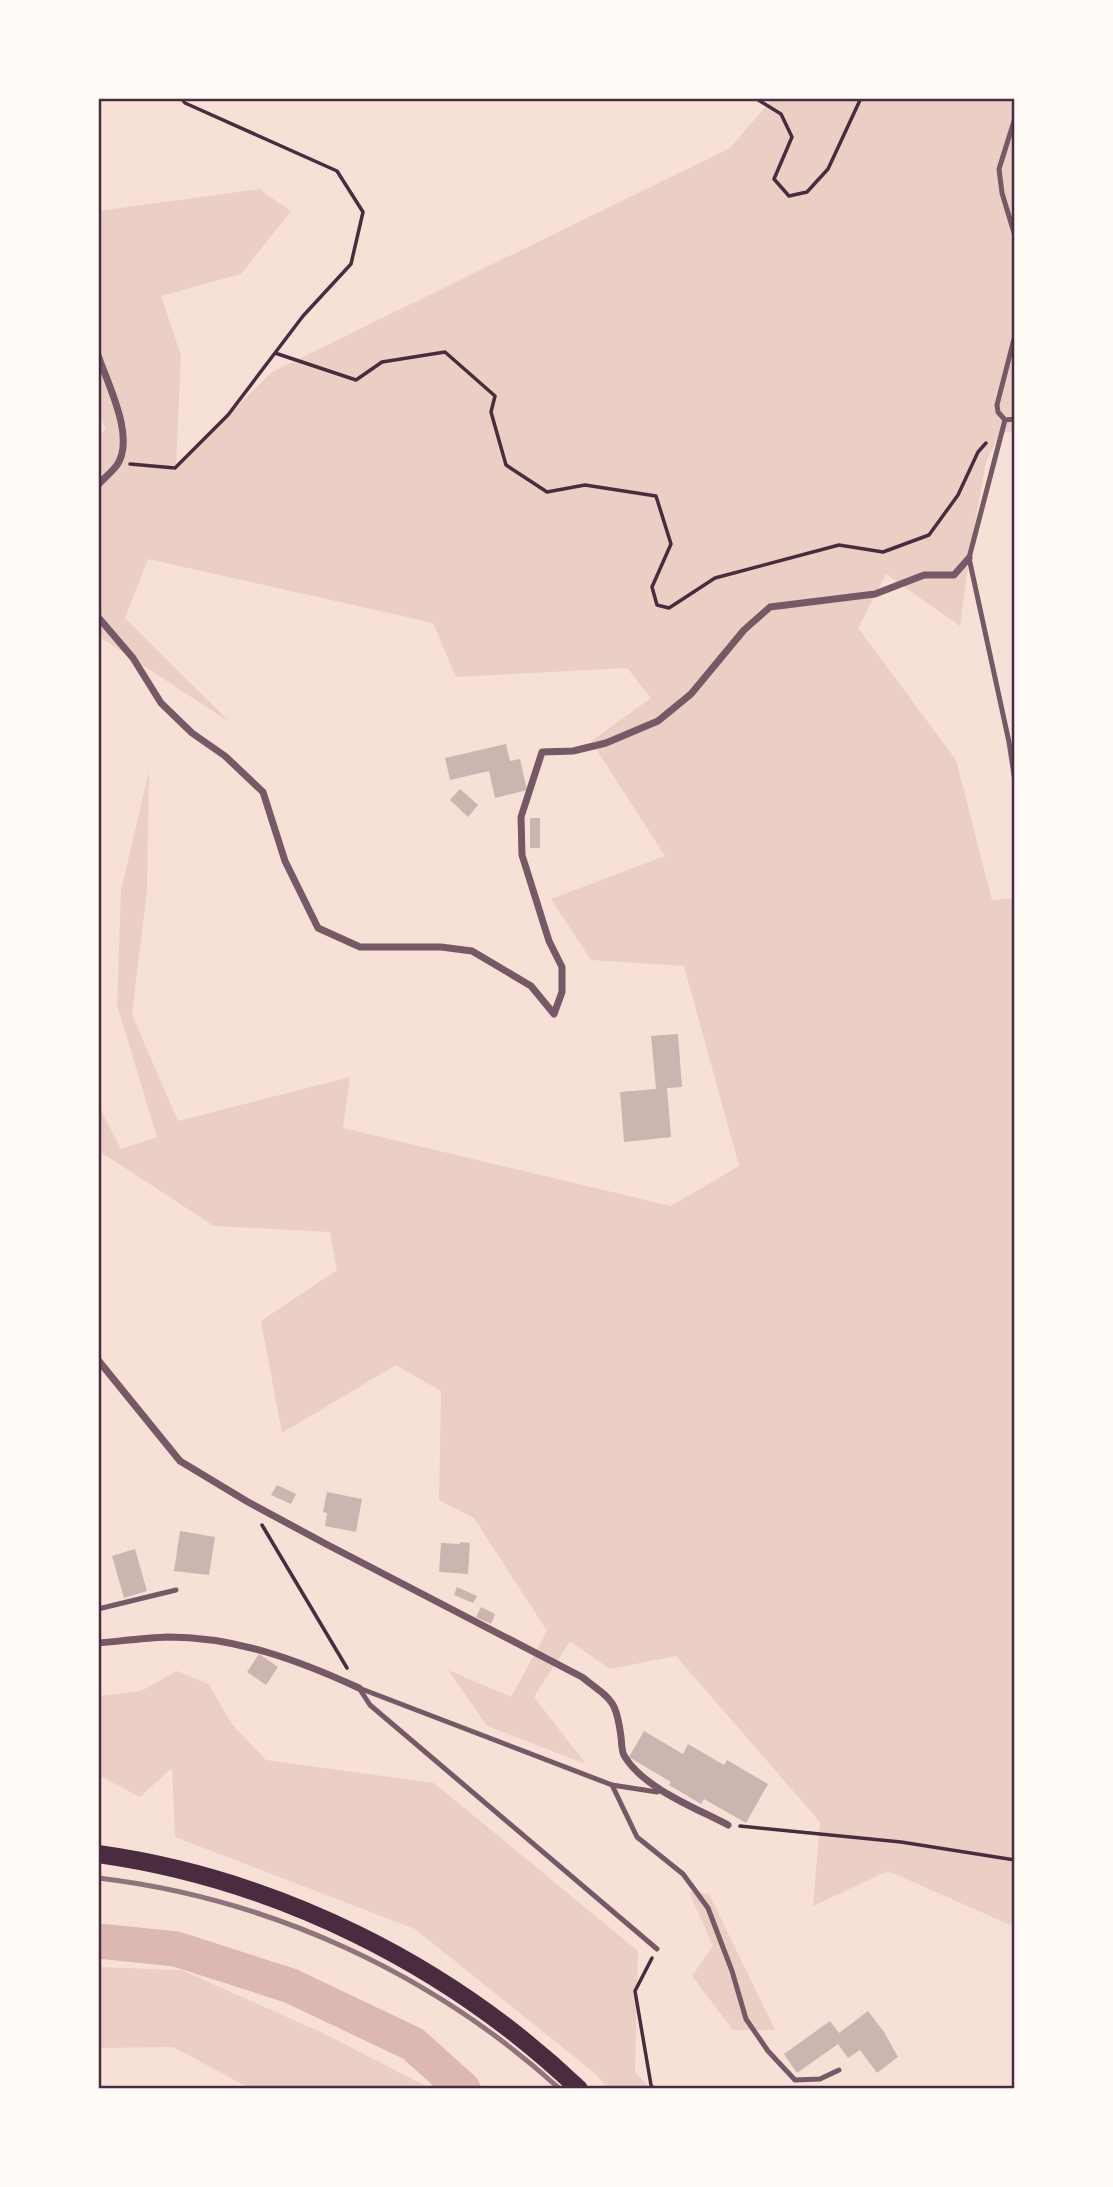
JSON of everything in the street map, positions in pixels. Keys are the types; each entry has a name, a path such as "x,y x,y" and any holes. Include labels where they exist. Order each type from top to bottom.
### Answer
{"main road":[{"path":"98,1854 181,1871 264,1895 351,1932 435,1979 508,2027 579,2089"}],"street":[{"path":"98,355 117,403 123,437 118,463 98,485"},
{"path":"98,617 133,658 161,703 192,733 225,756 263,792 285,861 318,928 360,947 441,947 472,951 531,986 554,1014 562,992 562,967 549,941 522,855 521,817 542,752 573,751 606,743 658,721 691,694 729,647 756,618 771,607 875,594 925,575 954,575 969,558"},
{"path":"98,1360 180,1461 248,1502 582,1677 613,1701 623,1756 654,1786 728,1825"},
{"path":"98,1643 168,1637 223,1641 282,1656 359,1688"}],"lane":[{"path":"1015,118 999,169 1002,193 1015,236"},
{"path":"1005,420 998,412 997,405 1015,335"},
{"path":"1005,420 1015,419"},
{"path":"1005,420 969,558 1015,781"},
{"path":"98,1609 176,1590"},
{"path":"359,1688 612,1785 657,1792 662,1790"},
{"path":"359,1688 370,1704 657,1949"},
{"path":"612,1785 637,1837 683,1874 708,1908 732,1970 746,2019 768,2051 795,2080 820,2079 839,2070"}],"path":[{"path":"118,463 175,468 228,415 303,316 351,264 363,212 337,172 185,103 181,98"},
{"path":"755,98 781,114 792,137 774,179 789,197 807,192 828,169 861,98"},
{"path":"275,353 356,380 382,362 445,352 495,396 491,412 506,465 547,492 585,485 656,496 671,544 652,587 657,605 668,608 715,578 839,545 883,552 929,535 958,495 978,452 1005,420"},
{"path":"248,1502 359,1688"},
{"path":"728,1825 901,1842 1015,1860"},
{"path":"654,2089 651,2085 635,1991 657,1949"}],"shaded area":[{"path":"773,98 1015,98 1015,431 1000,433 986,462 960,626 886,574 858,628 956,760 992,900 1015,898 1015,1927 888,1871 813,1906 820,1822 676,1656 610,1669 570,1641 534,1697 586,1764 487,1726 448,1670 511,1697 547,1631 474,1518 439,1500 441,1391 396,1365 282,1433 261,1321 337,1270 330,1232 214,1226 102,1153 98,1144 98,1104 121,1149 157,1137 117,1005 121,890 149,771 147,890 132,1015 178,1121 350,1077 343,1128 671,1206 739,1166 684,966 591,960 551,899 665,856 591,741 651,698 627,668 456,677 433,623 148,559 125,618 231,723 98,636 98,436 106,429 98,413 98,211 259,189 291,211 241,274 161,296 181,355 176,467 272,372 730,148"},
{"path":"177,1671 209,1684 231,1723 266,1760 434,1783 638,1951 635,2072 651,2089 608,2089 597,2075 415,1929 175,1837 172,1768 140,1797 98,1775 98,1696 141,1691"},
{"path":"689,1892 709,1894 775,2030 733,2030 692,1976 713,1946"},
{"path":"98,1967 181,1970 323,2033 432,2089 251,2089 173,2047 98,2048"}],"building":[{"path":"506,744 510,761 520,759 527,790 495,798 489,771 450,780 445,758"},
{"path":"460,789 478,805 468,817 450,800"},
{"path":"530,818 540,818 540,848 530,848"},
{"path":"678,1034 682,1087 667,1088 671,1137 624,1142 620,1092 656,1089 651,1036"},
{"path":"277,1485 296,1494 291,1504 271,1495"},
{"path":"327,1492 362,1499 356,1532 325,1526 327,1513 323,1512"},
{"path":"180,1531 215,1537 209,1575 174,1571"},
{"path":"441,1543 470,1543 468,1574 439,1572"},
{"path":"135,1549 147,1591 124,1598 112,1556"},
{"path":"457,1587 477,1596 473,1603 454,1595"},
{"path":"481,1607 495,1614 491,1624 476,1617"},
{"path":"259,1654 278,1667 266,1685 247,1672"},
{"path":"644,1731 683,1754 688,1744 724,1765 727,1760 768,1784 746,1823 704,1799 701,1804 629,1757"},
{"path":"868,2011 898,2057 877,2073 860,2050 848,2058 838,2044 797,2073 784,2054 830,2021 839,2033"}],"waterway":[{"path":"98,1941 176,1949 291,1986 413,2044 463,2089"}],"railway":[{"path":"98,1878 162,1888 224,1903 286,1923 345,1948 403,1977 458,2010 510,2047 560,2089"}]}
